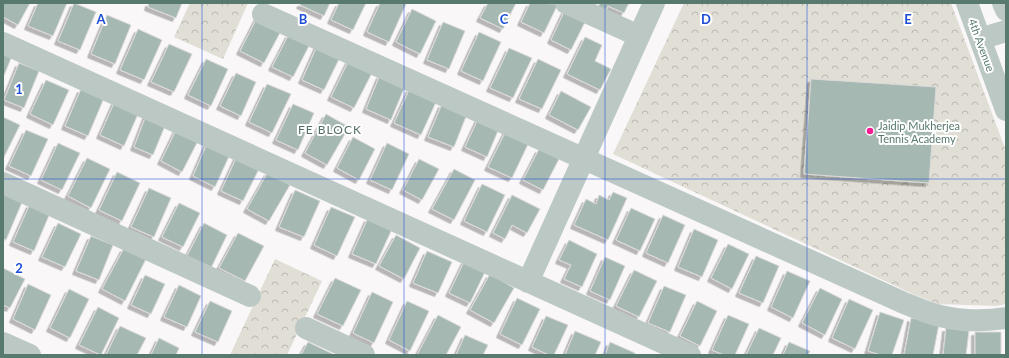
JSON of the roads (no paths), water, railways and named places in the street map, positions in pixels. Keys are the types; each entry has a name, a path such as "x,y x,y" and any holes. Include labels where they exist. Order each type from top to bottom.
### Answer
{"street":[{"path":"566,3 639,36"},
{"path":"528,282 654,3"},
{"name":"4th Avenue","path":"967,3 1006,110"},
{"path":"1003,3 1006,10"},
{"path":"263,14 904,303 931,314 950,318 972,320 1006,318"},
{"path":"980,39 1006,31"},
{"path":"3,43 690,355"},
{"path":"3,183 250,296"},
{"path":"306,328 364,355"},
{"path":"3,343 30,355"}],"place":[{"name":"Jaidip Mukherjea Tennis Academy","path":"870,131"}],"district":[{"name":"FE BLOCK","path":"330,129"}]}
